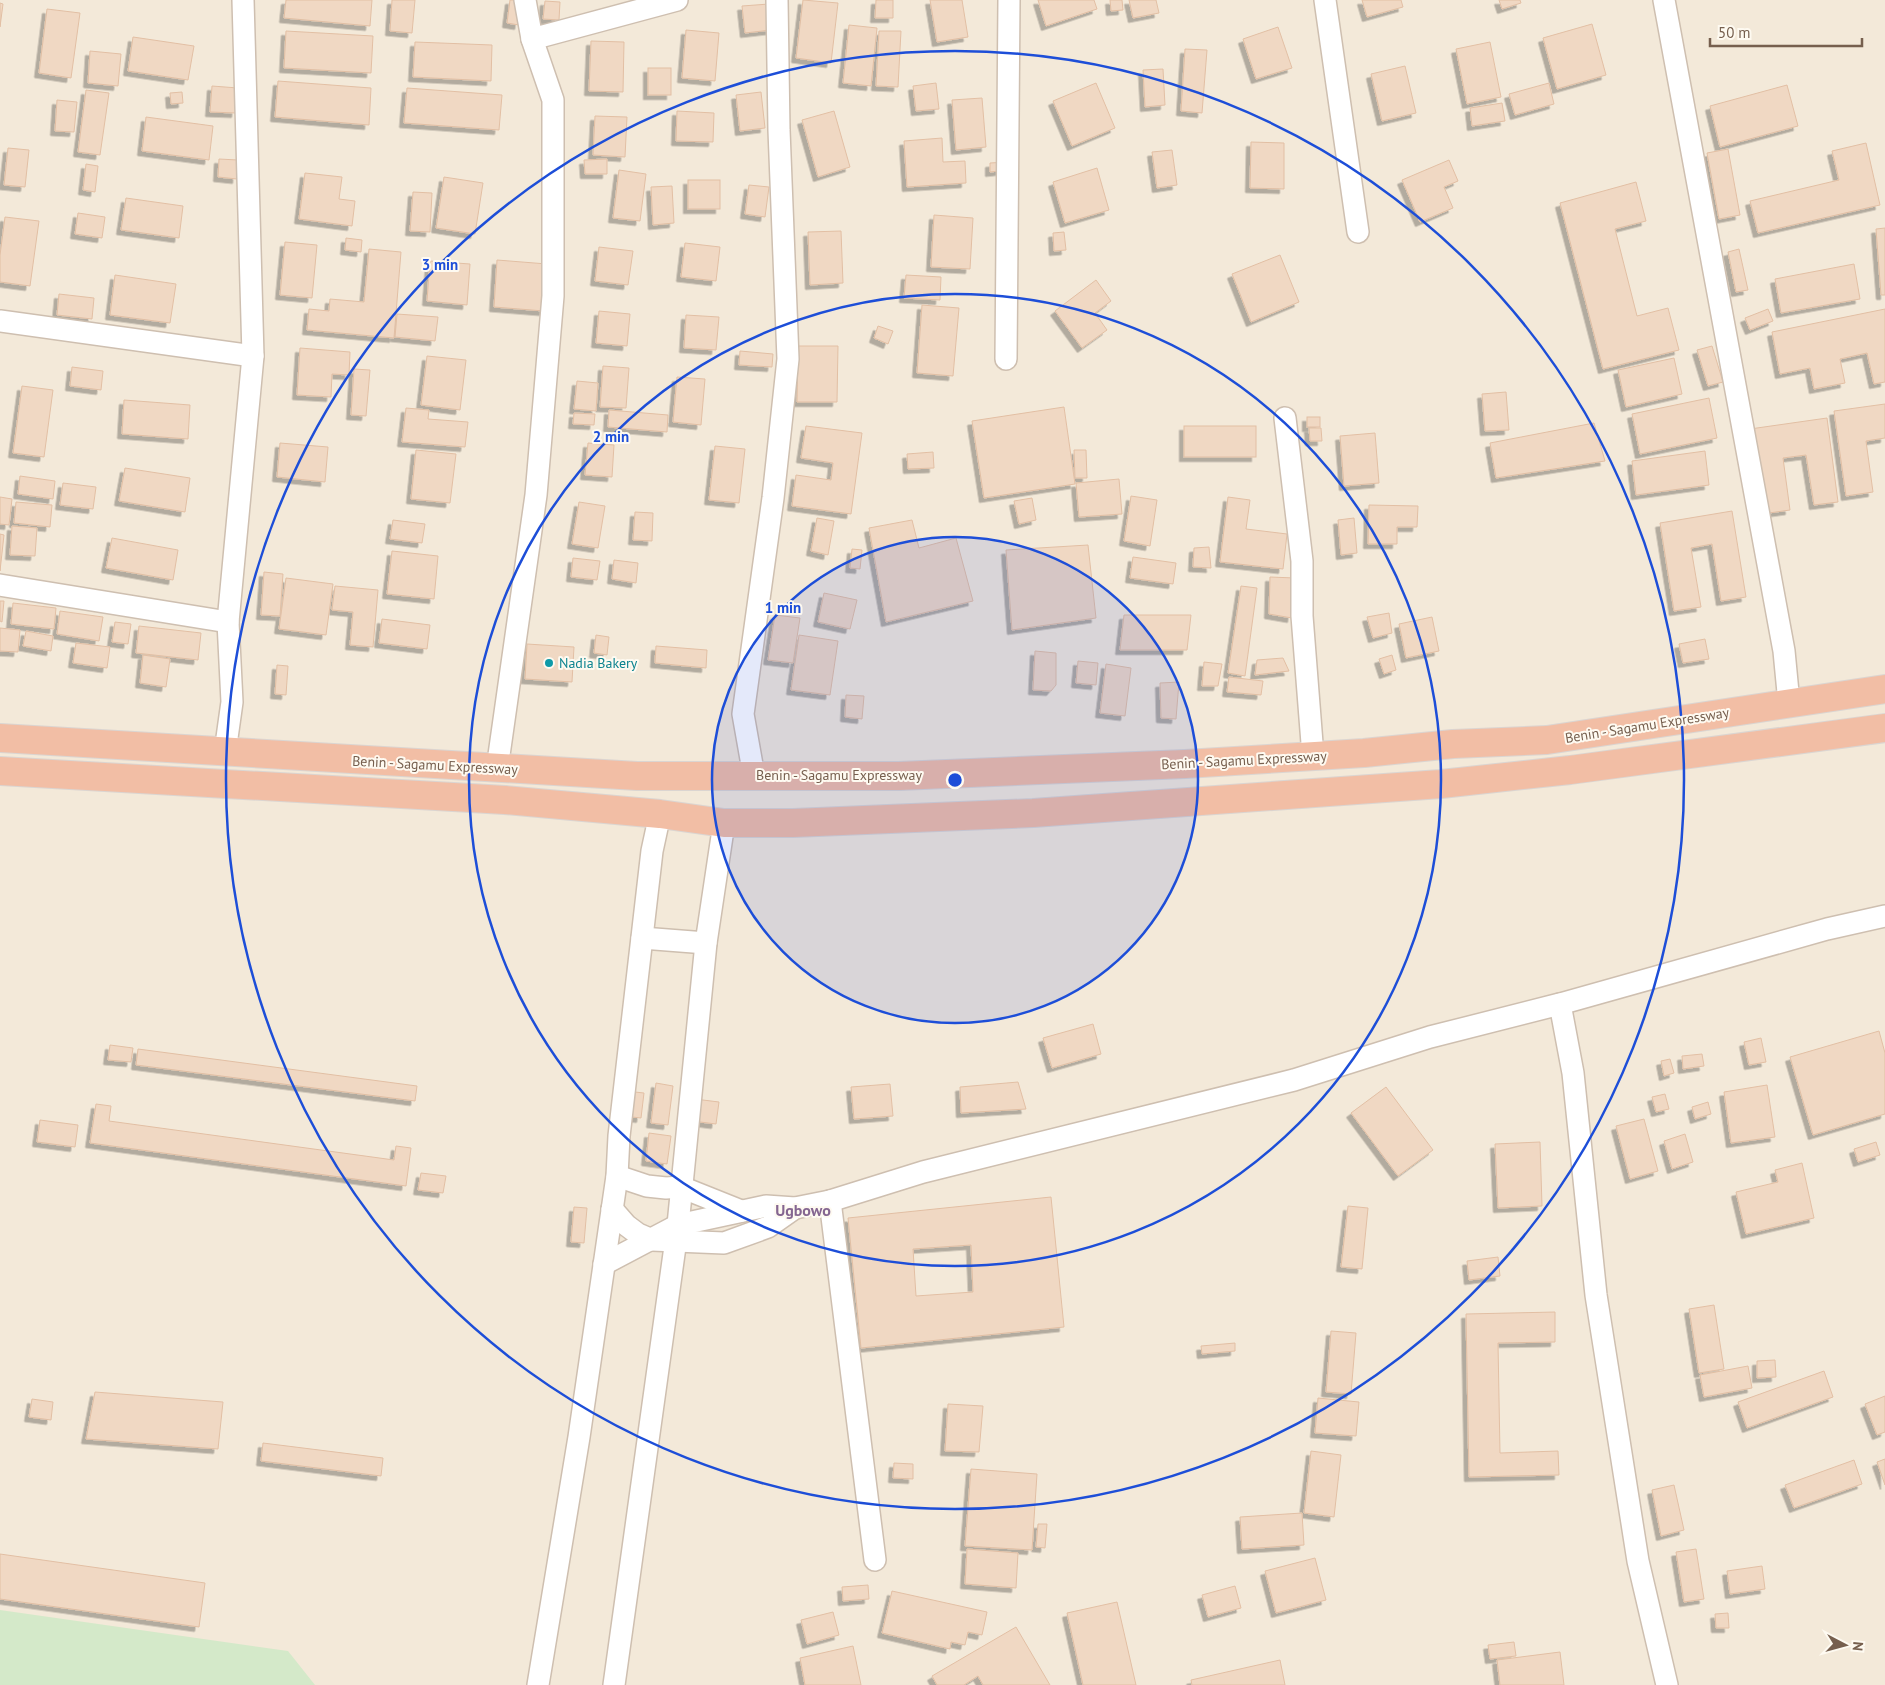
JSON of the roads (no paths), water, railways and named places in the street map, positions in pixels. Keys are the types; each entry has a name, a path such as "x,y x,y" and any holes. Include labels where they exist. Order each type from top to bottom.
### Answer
{"highway":[{"name":"Benin - Sagamu Expressway","path":"0,738 637,776 899,776 1313,756 1453,744 1547,740 1885,689"},
{"path":"0,770 505,800 660,814 724,822 793,823 1033,813 1441,784 1570,770 1885,728"}],"street":[{"path":"225,752 232,702 228,622 253,356 243,0"},
{"path":"496,768 536,495 552,296 553,100 532,39 525,0"},
{"path":"532,39 676,0"},
{"path":"754,776 743,714 773,498 788,359 779,130 777,0"},
{"path":"1006,359 1009,0"},
{"path":"1325,0 1358,232"},
{"path":"1664,0 1784,651 1789,703"},
{"path":"0,321 253,356"},
{"path":"1285,418 1302,561 1302,616 1313,756"},
{"path":"0,585 228,622"},
{"path":"538,1685 578,1446 612,1209 652,851 660,814"},
{"path":"614,1685 670,1265 676,1233 706,943 724,822"},
{"path":"604,1264 627,1250 652,1240 741,1211 766,1206 795,1208 830,1201 923,1172 1294,1080 1430,1037 1560,1004 1827,929 1885,916"},
{"path":"642,938 706,943"},
{"path":"1560,1004 1573,1073 1596,1295 1638,1561 1667,1685"},
{"path":"616,1176 647,1186 681,1187 741,1211"},
{"path":"830,1201 875,1560"},
{"path":"670,1265 768,1227 795,1208"},
{"path":"612,1209 626,1225 638,1234 652,1240"},
{"path":"676,1233 724,1243"}],"place":[{"name":"Nadia Bakery","path":"549,663"}],"district":[{"name":"Ugbowo","path":"803,1210"}]}
